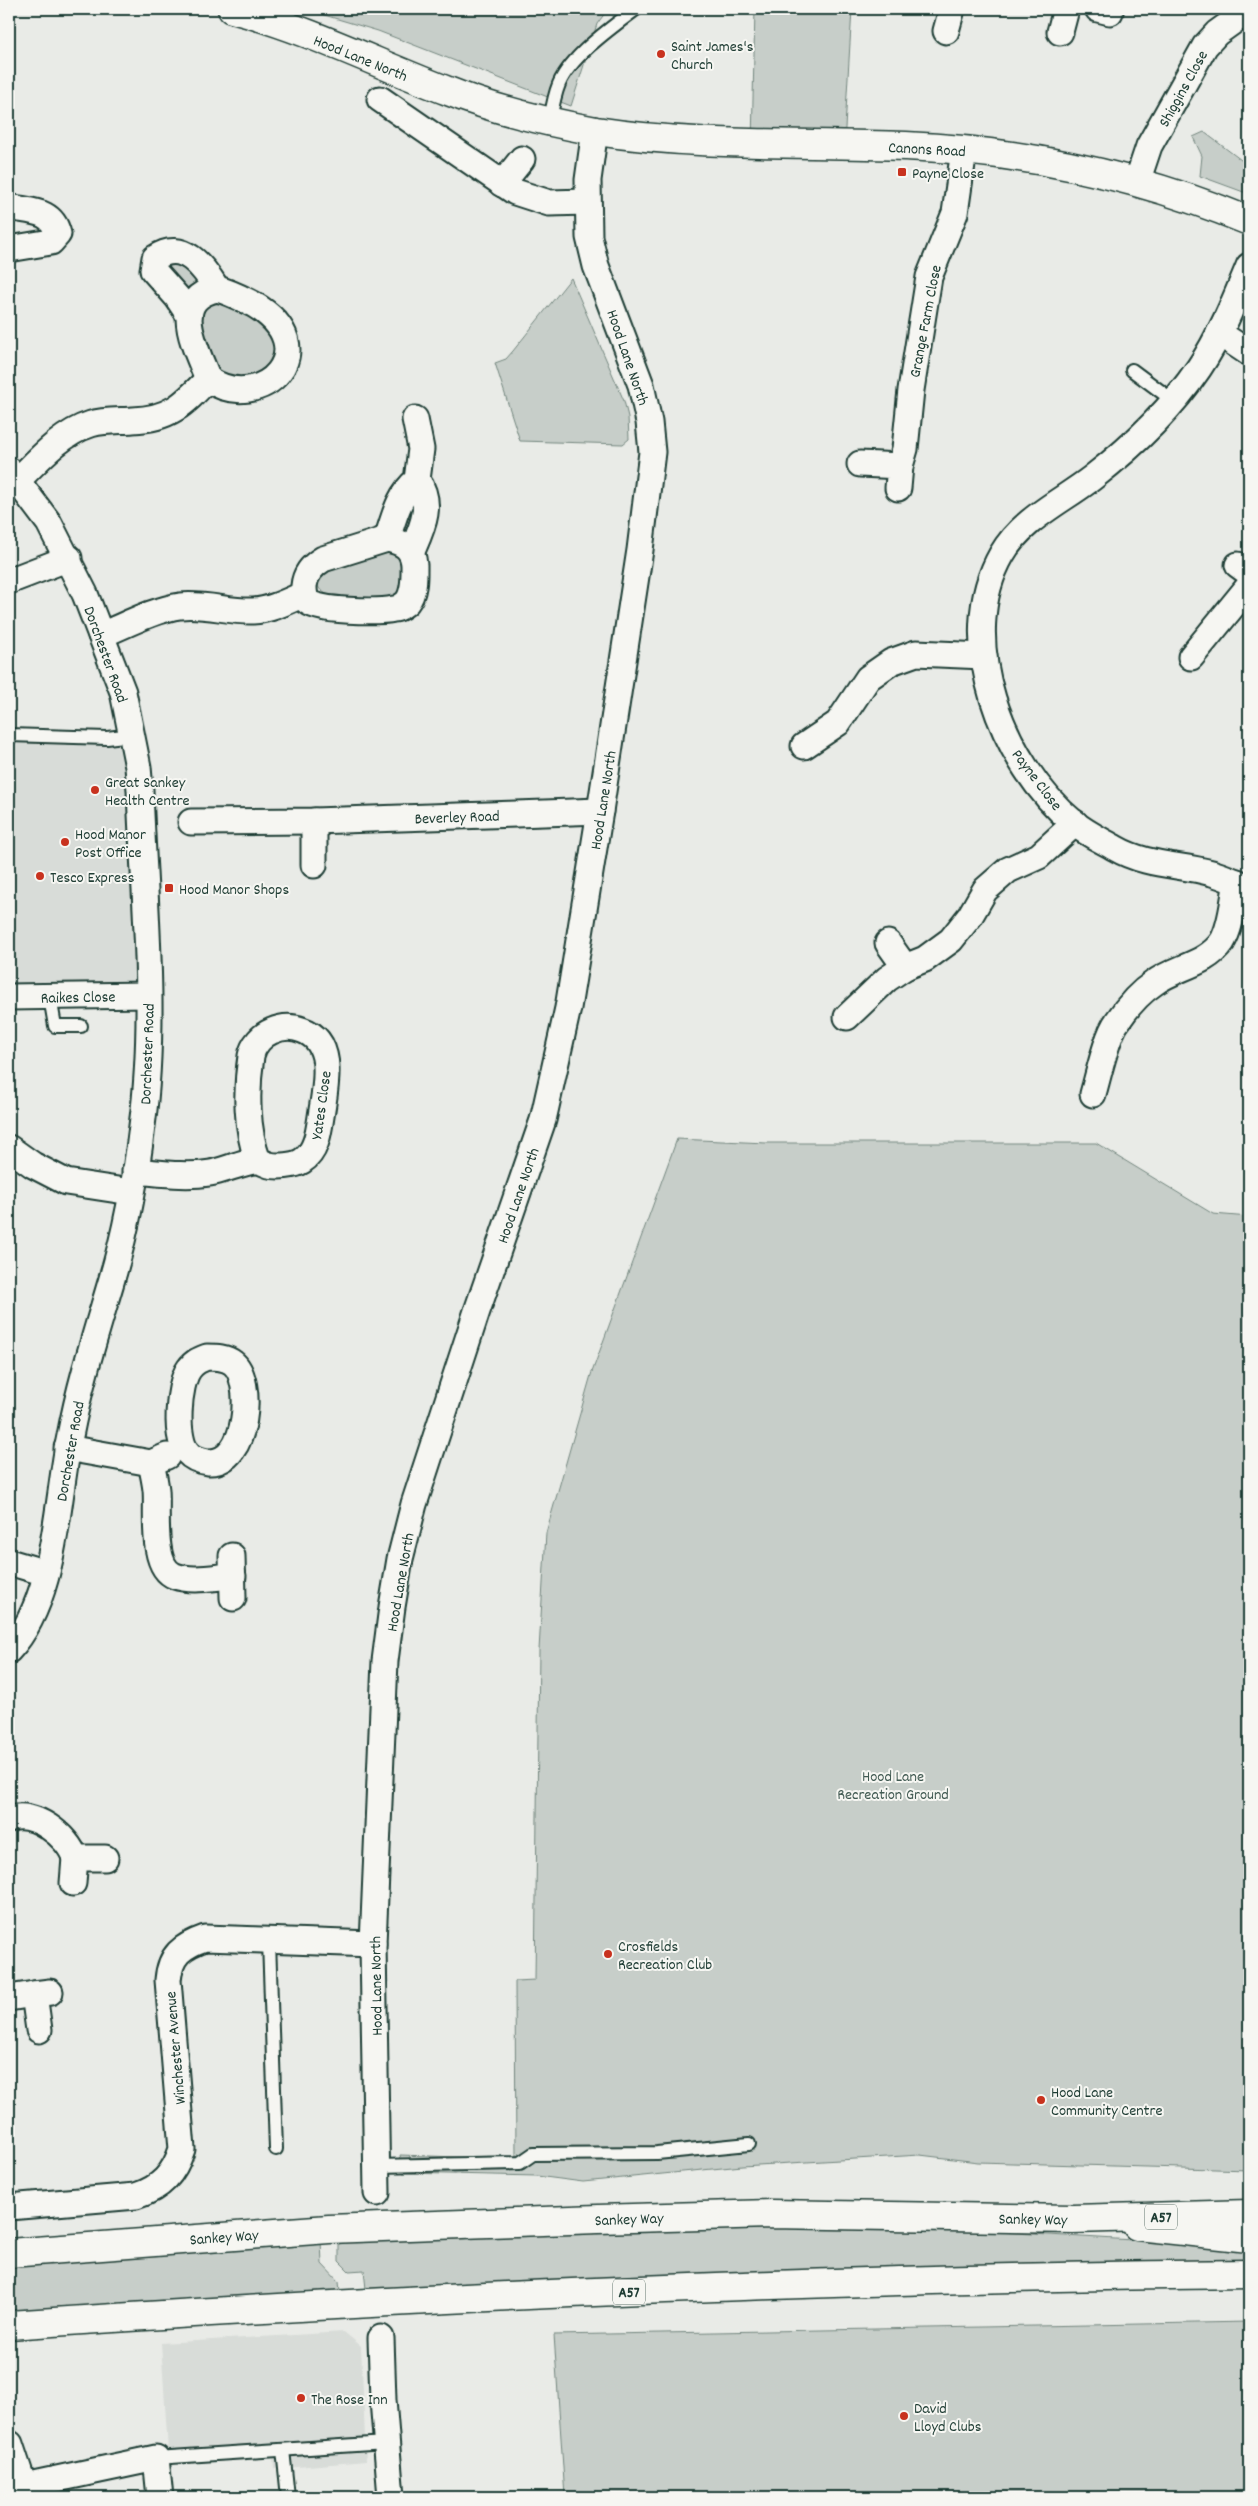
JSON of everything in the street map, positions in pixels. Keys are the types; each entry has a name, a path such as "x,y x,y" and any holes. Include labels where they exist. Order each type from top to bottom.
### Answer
{"main road":[{"name":"Hood Lane North","path":"232,9 333,44 483,104 595,130"},
{"name":"Canons Road","path":"595,130 676,141 907,146 964,150 1067,165 1137,182 1249,221"},
{"name":"Sankey Way","path":"9,2253 329,2229 598,2218 771,2214 1073,2219 1249,2214"},
{"name":"A57","path":"1073,2219 1249,2238"},
{"name":"A57","path":"9,2325 368,2303 856,2282 1249,2274"}],"street":[{"name":"Shiggins Close","path":"1137,182 1149,146 1205,46 1234,14"},
{"name":"Hood Lane North","path":"380,99 502,184 529,197 549,202 587,202"},
{"name":"Hood Lane North","path":"378,2193 373,1944 386,1661 400,1559 438,1427 543,1120 568,1008 639,560 652,452 650,422 641,385 592,251 587,202 595,130"},
{"name":"Grange Farm Close","path":"860,464 899,477 905,449 911,390 929,277 955,213 964,150"},
{"path":"502,184 522,159"},
{"path":"9,207 48,215 54,220 58,234 51,242 9,249"},
{"path":"189,315 177,297 154,270 155,258 167,252 184,253 195,259 205,270 217,289 244,299 273,319 286,336 287,355 285,363 270,380 250,389 227,388 208,379 193,341 189,315 190,306 195,299 201,294 217,289"},
{"name":"Payne Close","path":"1093,1094 1115,1024 1132,1002 1154,982 1202,960 1215,950 1223,940 1243,885 1213,873 1153,863 1118,850 1075,823 1059,808 1026,769 1011,745 995,704 984,656 982,630 984,606 994,571 1002,553 1025,526 1092,479 1156,422 1175,402 1200,367 1219,333 1249,266"},
{"path":"1219,333 1249,353"},
{"path":"13,475 77,430 108,421 148,420 162,416 186,401 208,379"},
{"path":"412,551 405,545 387,538 323,559 308,573 304,583 304,594 313,605 329,608 394,610 406,603 413,590 414,566 412,551 426,513 423,489 417,480 421,449 415,419"},
{"name":"Dorchester Road","path":"9,1650 18,1640 32,1613 46,1573 57,1526 67,1448 76,1406 120,1246 133,1181 146,1092 148,995 140,790 132,735 123,692 69,558 49,523 13,475"},
{"path":"387,538 403,496 417,480"},
{"path":"9,581 69,558"},
{"path":"1191,657 1245,575"},
{"path":"101,635 179,606 211,606 254,611 286,602 304,594"},
{"path":"804,746 838,723 868,678 891,662 916,653 984,656"},
{"name":"Beverley Road","path":"192,822 600,811"},
{"path":"314,820 314,864"},
{"name":"Payne Close","path":"847,1017 887,979 905,967 925,959 951,940 970,916 985,890 1008,870 1039,856 1075,823"},
{"path":"888,942 905,967"},
{"name":"Raikes Close","path":"9,997 148,995"},
{"name":"Yates Close","path":"9,1148 33,1165 66,1182 80,1186 212,1172 258,1161 281,1166 301,1162 312,1152 319,1132 326,1086 326,1064 322,1048 304,1030 294,1028 273,1030 264,1035 252,1053 247,1086 252,1146 258,1161"},
{"path":"67,1448 151,1463 183,1449"},
{"path":"151,1463 156,1491 158,1549 164,1566 174,1576 194,1578 233,1577"},
{"path":"9,1562 46,1573"},
{"path":"9,1819 13,1817 35,1819 65,1840 75,1858 73,1882"},
{"path":"75,1858 105,1858"},
{"name":"Winchester Avenue","path":"9,2207 136,2196 152,2191 166,2179 177,2164 182,2149 168,1980 169,1965 179,1950 191,1942 205,1938 373,1944"},
{"path":"9,1998 42,1993 39,2030"},
{"path":"381,2338 386,2442 391,2497"},
{"path":"10,2444 24,2486 156,2458 160,2497"}],"lane":[{"path":"550,121 560,82 568,70 582,54 636,9"},
{"path":"1132,370 1175,402"},
{"path":"9,735 108,738 132,735"},
{"path":"50,997 55,1026 81,1026"},
{"path":"269,1941 276,2149"},
{"path":"377,2166 520,2163 533,2154 657,2153 749,2144"},
{"path":"156,2458 386,2442"},
{"path":"283,2450 288,2497"}],"shaded area":[{"path":"9,731 131,734 138,1000 9,1001"},
{"path":"344,2332 361,2346 366,2461 274,2469 273,2456 263,2444 168,2451 161,2343"}],"green space":[{"path":"304,9 608,9 597,24 571,106 378,31"},
{"path":"755,9 852,9 844,145 752,144"},
{"path":"1204,132 1249,166 1249,194 1200,176 1202,156 1193,137"},
{"path":"182,258 198,283 195,288 183,293 162,264"},
{"path":"571,278 624,401 628,417 629,439 623,444 520,441 495,363 506,359"},
{"path":"216,298 272,326 276,361 248,380 230,376 220,370 213,363 209,355 203,336 199,308"},
{"path":"387,547 401,559 404,587 394,599 343,598 330,595 321,590 318,582 322,571"},
{"name":"Hood Lane Recreation Ground","path":"677,1139 766,1143 1096,1143 1213,1214 1249,1217 1249,2170 978,2162 920,2155 742,2166 583,2182 537,2176 403,2173 400,2155 516,2159 515,1981 535,1980 539,1650 546,1533 591,1375"},
{"path":"728,2227 965,2230 1249,2247 1249,2260 366,2289 364,2270 349,2271 339,2261 339,2240"},
{"path":"321,2241 322,2264 339,2282 340,2291 9,2313 9,2264"},
{"name":"David Lloyd Clubs","path":"1249,2322 1249,2497 565,2497 554,2335"}],"place":[{"name":"Saint James's Church","path":"661,54"},
{"name":"Payne Close","path":"902,172"},
{"name":"Great Sankey Health Centre","path":"95,790"},
{"name":"Hood Manor Post Office","path":"65,842"},
{"name":"Tesco Express","path":"40,876"},
{"name":"Hood Manor Shops","path":"169,888"},
{"name":"Crosfields Recreation Club","path":"608,1954"},
{"name":"Hood Lane Community Centre","path":"1041,2100"},
{"name":"The Rose Inn","path":"301,2398"},
{"name":"David Lloyd Clubs","path":"904,2416"}]}
